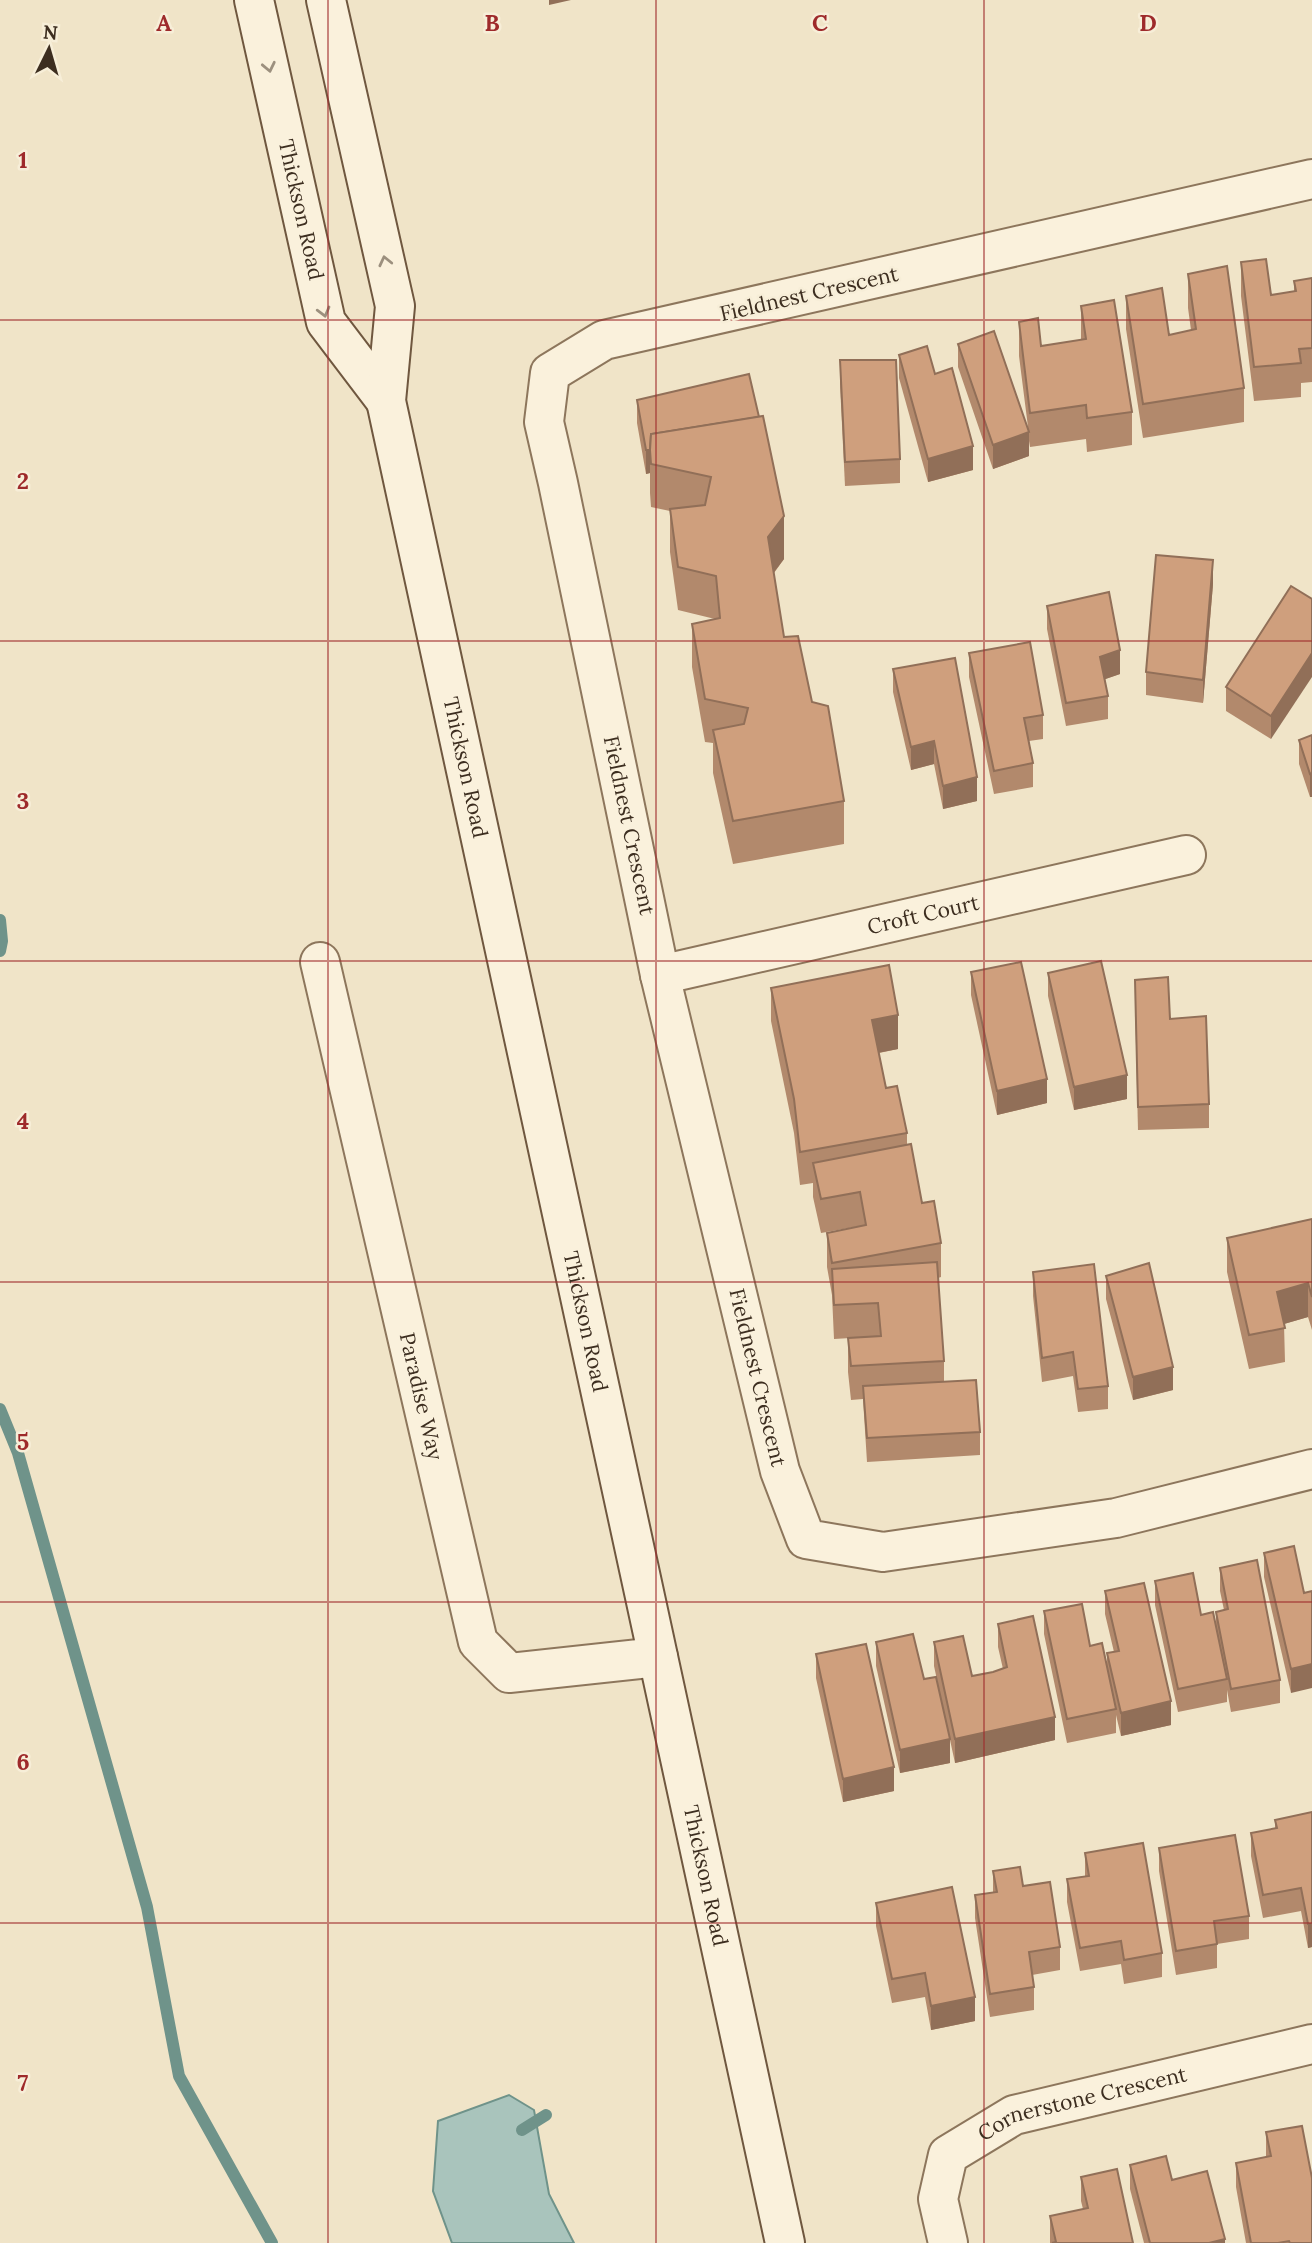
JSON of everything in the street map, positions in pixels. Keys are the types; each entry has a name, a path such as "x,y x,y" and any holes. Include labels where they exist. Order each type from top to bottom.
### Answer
{"street":[{"name":"Thickson Road","path":"254,0 326,323 386,401"},
{"name":"Thickson Road","path":"326,0 395,306 386,401 785,2243"},
{"name":"Fieldnest Crescent","path":"1312,179 604,340 550,373 544,422 660,975 780,1471 806,1539 883,1552 1116,1518 1312,1469"},
{"name":"Croft Court","path":"660,975 1186,855"},
{"name":"Paradise Way","path":"320,962 478,1642 509,1673 658,1657"},
{"name":"Cornerstone Crescent","path":"948,2243 937,2199 948,2155 1014,2115 1312,2044"}],"water":[{"path":"509,2095 534,2110 549,2194 574,2243 452,2243 433,2191 438,2121"}],"building":[{"path":"1266,259 1271,295 1296,291 1294,281 1312,278 1312,348 1299,349 1301,363 1254,367 1241,262"},
{"path":"1227,266 1244,388 1143,404 1126,296 1162,288 1169,335 1196,329 1188,274"},
{"path":"1114,300 1132,412 1087,418 1086,405 1030,413 1019,322 1038,318 1041,346 1086,339 1081,306"},
{"path":"994,331 1029,432 993,445 958,344"},
{"path":"927,346 935,374 952,368 973,446 928,459 899,355"},
{"path":"840,360 896,360 900,459 845,462"},
{"path":"749,374 759,417 651,434 650,450 646,450 637,400"},
{"path":"763,416 784,516 768,537 784,637 798,636 812,702 828,706 844,801 733,821 713,730 744,724 748,708 705,699 692,624 720,618 716,576 678,567 670,509 705,505 711,477 651,464 651,434"},
{"path":"1156,555 1213,560 1203,680 1146,672"},
{"path":"1291,586 1312,599 1312,653 1271,716 1226,687"},
{"path":"1109,592 1120,650 1100,657 1108,696 1066,703 1047,606"},
{"path":"1030,642 1043,715 1024,718 1033,763 994,771 969,653"},
{"path":"955,658 977,777 943,786 934,741 911,747 893,669"},
{"path":"1312,735 1312,773 1310,774 1299,740"},
{"path":"1101,961 1127,1075 1074,1087 1048,973"},
{"path":"1021,962 1047,1079 997,1091 971,972"},
{"path":"889,965 898,1015 872,1020 886,1088 897,1086 907,1133 800,1152 794,1099 771,988"},
{"path":"1168,977 1170,1019 1206,1016 1209,1104 1138,1107 1135,980"},
{"path":"911,1144 922,1203 934,1201 941,1243 832,1263 827,1233 866,1225 860,1192 821,1199 813,1163"},
{"path":"1312,1219 1312,1297 1308,1283 1277,1292 1285,1328 1249,1335 1227,1238"},
{"path":"937,1262 944,1361 851,1366 848,1338 881,1336 878,1303 834,1305 832,1269"},
{"path":"1149,1263 1173,1367 1133,1377 1106,1276"},
{"path":"1094,1264 1108,1386 1078,1389 1073,1352 1042,1358 1033,1272"},
{"path":"976,1380 980,1432 867,1438 863,1386"},
{"path":"1294,1546 1304,1593 1312,1591 1312,1664 1291,1669 1264,1553"},
{"path":"1257,1560 1280,1680 1231,1689 1216,1612 1228,1609 1220,1568"},
{"path":"1193,1573 1201,1615 1213,1612 1227,1679 1178,1689 1155,1581"},
{"path":"1144,1583 1171,1701 1121,1713 1107,1653 1119,1651 1105,1591"},
{"path":"1082,1604 1090,1646 1102,1643 1116,1709 1067,1719 1044,1611"},
{"path":"1033,1616 1055,1717 955,1739 934,1642 963,1636 972,1676 993,1672 1007,1667 998,1624"},
{"path":"913,1634 924,1679 936,1677 950,1739 900,1750 876,1642"},
{"path":"866,1644 894,1767 843,1779 816,1654"},
{"path":"1312,1812 1312,1924 1308,1924 1301,1888 1263,1895 1251,1833 1277,1828 1275,1820"},
{"path":"1235,1835 1249,1916 1214,1921 1217,1944 1176,1951 1159,1848"},
{"path":"1143,1843 1162,1953 1124,1960 1121,1941 1080,1948 1067,1879 1089,1876 1085,1853"},
{"path":"1020,1867 1023,1886 1050,1882 1060,1947 1029,1952 1034,1987 990,1994 975,1895 997,1892 993,1871"},
{"path":"952,1887 975,1997 931,2006 925,1973 892,1979 876,1903"},
{"path":"1302,2126 1312,2178 1312,2243 1251,2243 1236,2163 1271,2156 1266,2132"},
{"path":"1166,2156 1172,2180 1207,2171 1225,2239 1209,2243 1150,2243 1130,2165"},
{"path":"1117,2169 1133,2243 1052,2243 1056,2242 1050,2216 1088,2208 1081,2177"}],"waterway":[{"path":"0,920 0,951"},
{"path":"0,1409 18,1453 147,1907 179,2076 272,2243"},
{"path":"522,2130 546,2115"}]}
